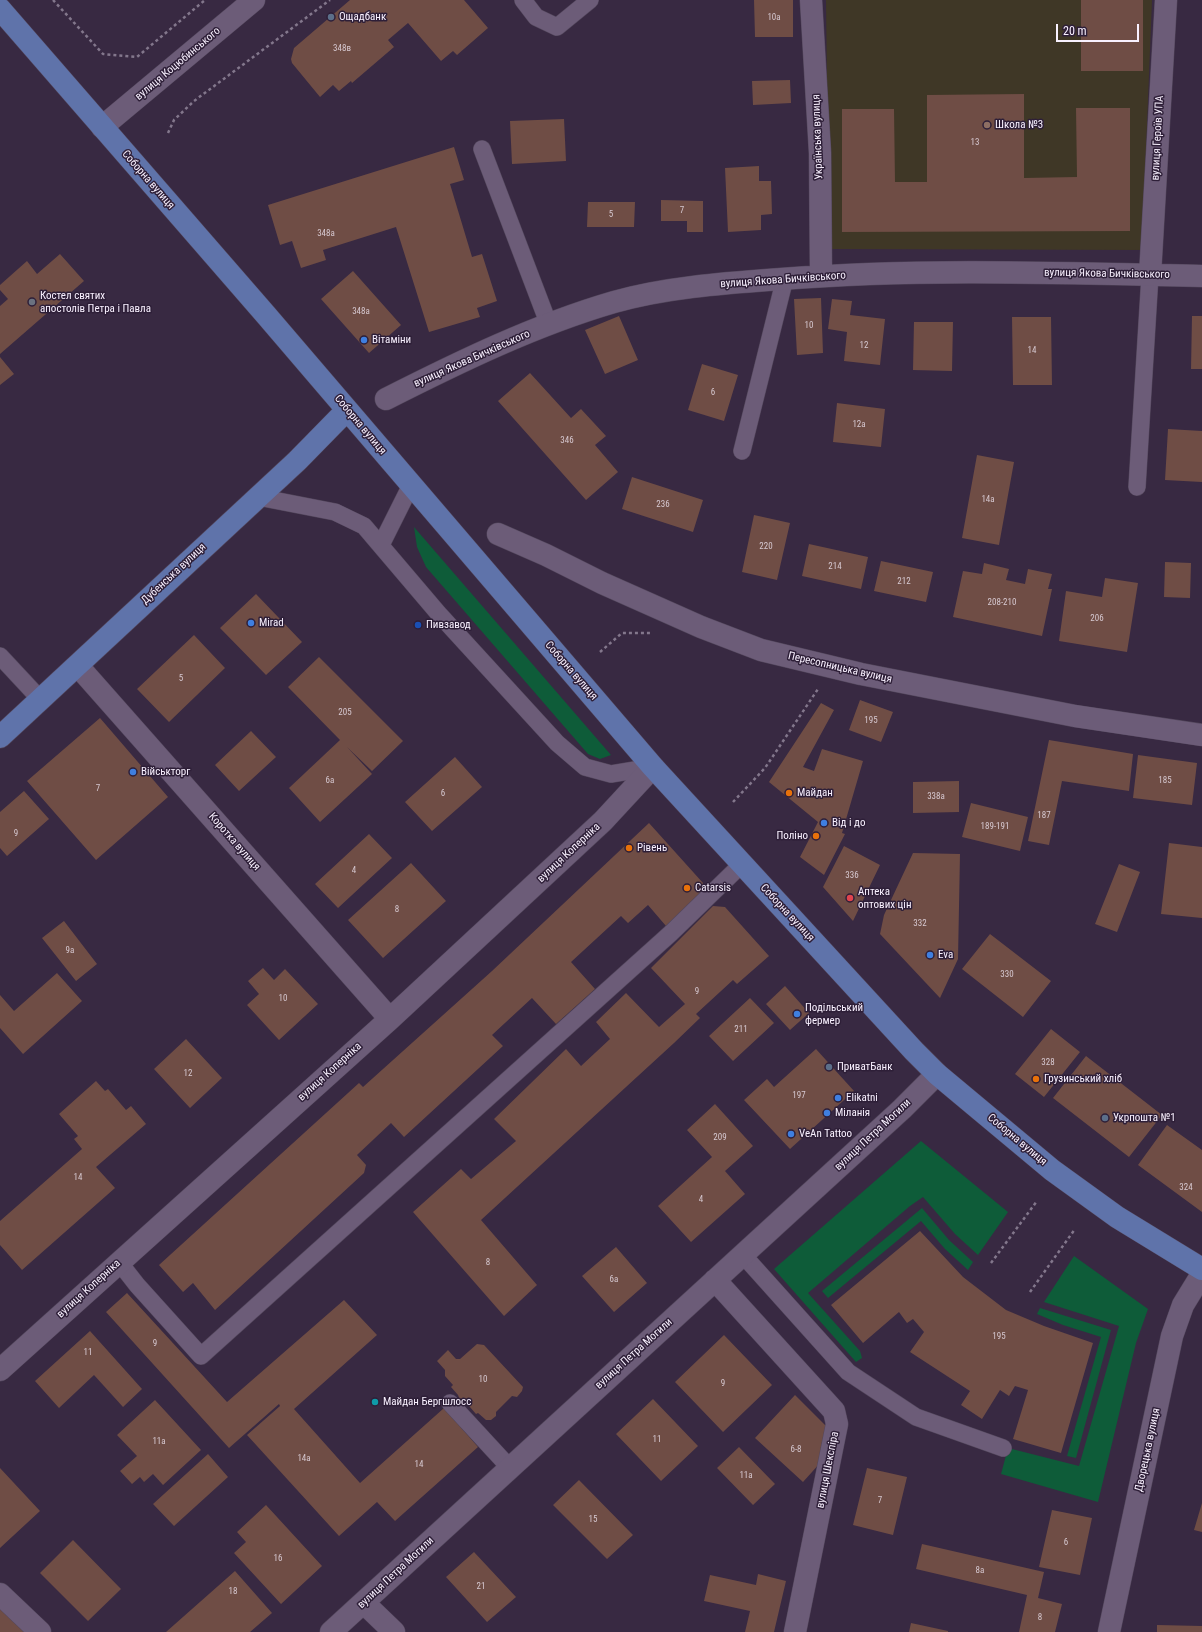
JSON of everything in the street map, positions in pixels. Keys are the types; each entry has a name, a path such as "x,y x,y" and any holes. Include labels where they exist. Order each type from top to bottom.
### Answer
{"main road":[{"name":"Соборна вулиця","path":"0,9 653,767 937,1074 1052,1170 1117,1217 1202,1269"},
{"name":"Дубенська вулиця","path":"0,737 258,497 347,410"}],"street":[{"name":"вулиця Коцюбинського","path":"102,127 254,0"},
{"name":"Українська вулиця","path":"811,0 820,153 821,275"},
{"name":"вулиця Героїв УПА","path":"1150,275 1166,0"},
{"name":"вулиця Якова Бичківського","path":"386,399 446,368 549,325 616,301 714,284 821,275 1058,272 1202,276"},
{"name":"Пересопницька вулиця","path":"498,534 700,627 761,650 861,674 1075,716 1202,735"},
{"name":"Коротка вулиця","path":"78,666 390,1019"},
{"name":"вулиця Коперніка","path":"0,1370 390,1019 603,821 653,767"},
{"name":"вулиця Петра Могили","path":"331,1632 902,1109 937,1074"},
{"name":"Дворецька вулиця","path":"1109,1632 1172,1336 1183,1305 1202,1274"},
{"name":"вулиця Шекспіра","path":"715,1280 834,1411 837,1424 795,1632"},
{"path":"0,1594 40,1632"},
{"path":"364,1603 394,1632"}],"lane":[{"path":"523,0 536,17 557,27 590,0"},
{"path":"482,149 549,325"},
{"path":"1137,487 1150,275"},
{"path":"742,451 785,278"},
{"path":"381,545 411,485"},
{"path":"258,497 336,512 364,526 438,613 557,743 585,767 611,774 653,767"},
{"path":"0,656 41,700"},
{"path":"120,1262 137,1285 201,1356 665,938 742,864"},
{"path":"743,1255 848,1372 916,1417 1004,1448"},
{"path":"450,1403 510,1468"}],"path":[{"path":"53,0 103,54 137,56 205,0"},
{"path":"168,133 174,120 194,101 330,0"},
{"path":"600,652 622,633 656,633"},
{"path":"733,802 766,768 819,686"},
{"path":"991,1264 1037,1201"},
{"path":"1030,1292 1075,1229"}],"shaded area":[{"name":"Школа №3","path":"826,0 1152,0 1142,250 829,249"}],"green space":[{"path":"414,527 611,755 600,759 588,754 426,567 417,547"},
{"path":"921,1141 1008,1212 978,1255 955,1234 923,1197 910,1206 808,1293 860,1351 862,1358 856,1362 774,1269"},
{"path":"922,1208 949,1240 973,1262 968,1270 945,1249 921,1221 828,1298 822,1291"},
{"path":"1074,1256 1148,1309 1136,1343 1098,1502 1001,1474 1008,1448 1079,1466 1119,1326 1044,1302"},
{"path":"1040,1308 1111,1330 1076,1458 1067,1456 1101,1337 1063,1325 1037,1314"}],"building":[{"path":"350,0 464,0 488,28 457,55 453,51 441,61 408,23 388,40 394,47 352,83 351,81 339,91 333,85 320,97 292,63 291,59 294,48"},
{"path":"754,0 793,0 793,37 755,37"},
{"path":"1081,0 1143,0 1143,71 1081,71"},
{"path":"790,80 791,103 753,105 752,81"},
{"path":"1024,94 1024,178 1077,177 1076,108 1130,108 1130,231 842,232 842,109 894,109 895,182 927,182 927,95"},
{"path":"564,119 566,161 512,164 510,121"},
{"path":"454,147 464,180 450,184 472,257 482,254 497,301 477,308 480,317 429,332 396,227 323,250 326,260 301,268 292,241 280,245 268,205"},
{"path":"759,166 759,181 771,181 772,214 761,215 761,230 728,232 725,168"},
{"path":"661,200 703,201 703,232 687,232 687,221 661,221"},
{"path":"588,202 635,202 634,227 587,227"},
{"name":"Костел святих апостолів Петра і Павла","path":"60,254 84,281 0,354 0,306 8,299 0,290 0,285 27,261 37,274"},
{"path":"353,271 401,325 369,353 321,299"},
{"path":"821,298 823,353 797,355 794,299"},
{"path":"832,299 852,301 850,315 885,319 880,365 844,361 847,332 828,329"},
{"path":"619,316 638,360 605,374 585,330"},
{"path":"1192,316 1202,316 1202,369 1191,369"},
{"path":"1012,317 1051,317 1052,385 1013,385"},
{"path":"914,322 953,322 952,371 913,370"},
{"path":"0,357 14,374 0,385"},
{"path":"702,364 738,375 724,421 688,410"},
{"path":"530,373 571,418 581,409 606,436 595,445 618,472 586,500 498,401"},
{"path":"837,403 885,409 881,447 833,442"},
{"path":"1168,429 1202,431 1202,482 1165,480"},
{"path":"977,455 1014,462 999,545 962,538"},
{"path":"632,477 703,500 693,532 622,509"},
{"path":"754,515 790,523 777,580 742,572"},
{"path":"809,544 868,557 861,589 802,576"},
{"path":"881,561 933,572 926,602 874,591"},
{"path":"1165,562 1191,563 1190,598 1164,597"},
{"path":"984,563 1009,569 1006,580 1025,584 1028,569 1052,574 1048,589 1052,589 1042,636 953,617 963,571 982,574"},
{"path":"1105,578 1138,583 1127,652 1059,641 1066,591 1102,597"},
{"path":"256,594 302,642 266,675 220,628"},
{"path":"194,635 225,668 169,722 137,689"},
{"path":"319,657 403,741 372,771 347,747 372,774 320,822 289,788 340,740 288,687"},
{"path":"860,700 893,712 881,742 849,730"},
{"path":"821,703 834,710 803,767 814,771 822,749 863,761 842,833 845,834 824,875 800,857 818,822 769,782"},
{"path":"100,718 168,797 96,860 27,781"},
{"path":"251,731 276,757 239,791 215,765"},
{"path":"1049,740 1133,754 1129,791 1062,781 1049,845 1028,841"},
{"path":"1138,755 1197,763 1192,805 1133,798"},
{"path":"455,757 482,787 432,831 405,802"},
{"path":"959,781 959,812 913,813 913,782"},
{"path":"24,791 49,819 7,856 0,848 0,812"},
{"path":"971,803 1028,817 1020,851 962,837"},
{"path":"649,823 703,883 702,893 666,926 648,905 628,923 621,916 571,962 595,989 556,1024 532,998 492,1035 503,1046 404,1137 391,1123 357,1155 366,1165 364,1173 215,1310 193,1283 183,1292 159,1265 359,1083 363,1087 492,971"},
{"path":"369,834 392,858 338,908 315,884"},
{"path":"1169,843 1202,847 1202,918 1161,914"},
{"path":"844,846 880,865 853,921 823,887"},
{"path":"913,853 960,854 958,959 940,998 880,934 884,915"},
{"path":"411,863 446,901 383,958 348,920"},
{"path":"1119,864 1140,872 1117,932 1095,924"},
{"path":"713,906 725,907 769,956 737,984 733,980 696,1014 700,1018 674,1043 481,1220 537,1285 504,1316 413,1212 461,1169 471,1179 516,1141 494,1119 566,1049 581,1066 610,1039 596,1022 626,993 659,1027 685,1004 651,968"},
{"path":"64,921 97,964 76,981 42,938"},
{"path":"990,934 1051,981 1023,1017 962,969"},
{"path":"263,968 274,980 285,969 318,1004 279,1040 247,1005 259,994 248,981"},
{"path":"57,973 82,1001 23,1054 0,1028 0,995 14,1011"},
{"path":"785,986 809,1013 790,1030 766,1004"},
{"path":"750,998 774,1023 733,1061 709,1036"},
{"path":"1051,1029 1080,1052 1044,1097 1015,1074"},
{"path":"186,1039 222,1078 190,1108 154,1069"},
{"path":"816,1049 854,1091 790,1149 744,1100 767,1079 774,1087"},
{"path":"1086,1056 1162,1115 1129,1157 1053,1098"},
{"path":"96,1081 105,1091 108,1089 126,1110 131,1106 146,1124 96,1167 115,1188 22,1270 0,1245 0,1221 82,1149 74,1139 78,1136 59,1114"},
{"path":"715,1104 753,1146 725,1171 745,1194 691,1242 658,1206 712,1157 687,1130"},
{"path":"1167,1125 1202,1150 1202,1212 1138,1165"},
{"path":"920,1231 963,1277 1006,1310 1044,1326 1093,1343 1061,1453 1013,1439 1028,1390 1015,1386 1009,1396 1000,1390 982,1419 961,1405 970,1391 910,1352 924,1332 913,1319 907,1323 899,1312 863,1343 831,1305"},
{"path":"616,1247 647,1283 614,1312 582,1276"},
{"path":"127,1293 227,1402 344,1300 377,1335 294,1409 360,1483 444,1408 478,1447 395,1521 377,1502 339,1536 247,1435 280,1406 279,1404 229,1448 106,1312"},
{"path":"90,1331 142,1389 123,1407 94,1375 59,1408 35,1381"},
{"path":"724,1335 772,1385 723,1432 675,1382"},
{"path":"477,1344 484,1345 523,1387 522,1391 517,1397 512,1396 496,1412 496,1416 491,1420 486,1420 478,1413 476,1414 469,1406 461,1403 458,1395 451,1387 453,1385 445,1376 445,1370 437,1361 448,1350 456,1359 460,1359"},
{"path":"795,1395 828,1428 821,1462 803,1482 755,1438"},
{"path":"653,1399 698,1446 661,1481 616,1434"},
{"path":"155,1400 201,1450 163,1485 153,1474 144,1482 140,1477 132,1484 120,1471 137,1456 117,1435"},
{"path":"739,1447 775,1484 753,1505 717,1468"},
{"path":"208,1454 228,1477 174,1526 153,1504"},
{"path":"0,1468 40,1511 0,1548"},
{"path":"867,1468 907,1477 893,1535 853,1525"},
{"path":"579,1480 633,1535 607,1559 553,1505"},
{"path":"1202,1503 1202,1532 1194,1530"},
{"path":"266,1505 322,1566 281,1604 234,1553 246,1542 237,1532"},
{"path":"1052,1510 1092,1518 1080,1575 1039,1567"},
{"path":"73,1540 121,1589 88,1621 40,1573"},
{"path":"922,1544 1044,1572 1038,1598 1062,1604 1055,1632 1019,1632 1027,1595 916,1569"},
{"path":"474,1552 516,1597 487,1622 446,1577"},
{"path":"235,1571 272,1613 250,1632 166,1632"},
{"path":"758,1574 786,1581 774,1632 745,1632 750,1611 704,1601 710,1575 756,1585"},
{"path":"0,1606 25,1632 0,1632"},
{"path":"911,1623 948,1631 948,1632 909,1632"},
{"path":"1157,1625 1202,1626 1202,1632 1157,1632"}],"place":[{"name":"Ощадбанк","path":"331,17"},
{"name":"Школа №3","path":"987,125"},
{"name":"Костел святих апостолів Петра і Павла","path":"32,302"},
{"name":"Вітаміни","path":"364,340"},
{"name":"Mirad","path":"251,623"},
{"name":"Пивзавод","path":"418,625"},
{"name":"Військторг","path":"133,772"},
{"name":"Майдан","path":"789,793"},
{"name":"Від і до","path":"824,823"},
{"name":"Поліно","path":"816,836"},
{"name":"Рівень","path":"629,848"},
{"name":"Catarsis","path":"687,888"},
{"name":"Аптека оптових цін","path":"850,898"},
{"name":"Eva","path":"930,955"},
{"name":"Подільський фермер","path":"797,1014"},
{"name":"ПриватБанк","path":"829,1067"},
{"name":"Грузинський хліб","path":"1036,1079"},
{"name":"Elikatni","path":"838,1098"},
{"name":"Міланія","path":"827,1113"},
{"name":"Укрпошта №1","path":"1105,1118"},
{"name":"VeAn Tattoo","path":"791,1134"},
{"name":"Майдан Бергшлосс","path":"375,1402"}]}
